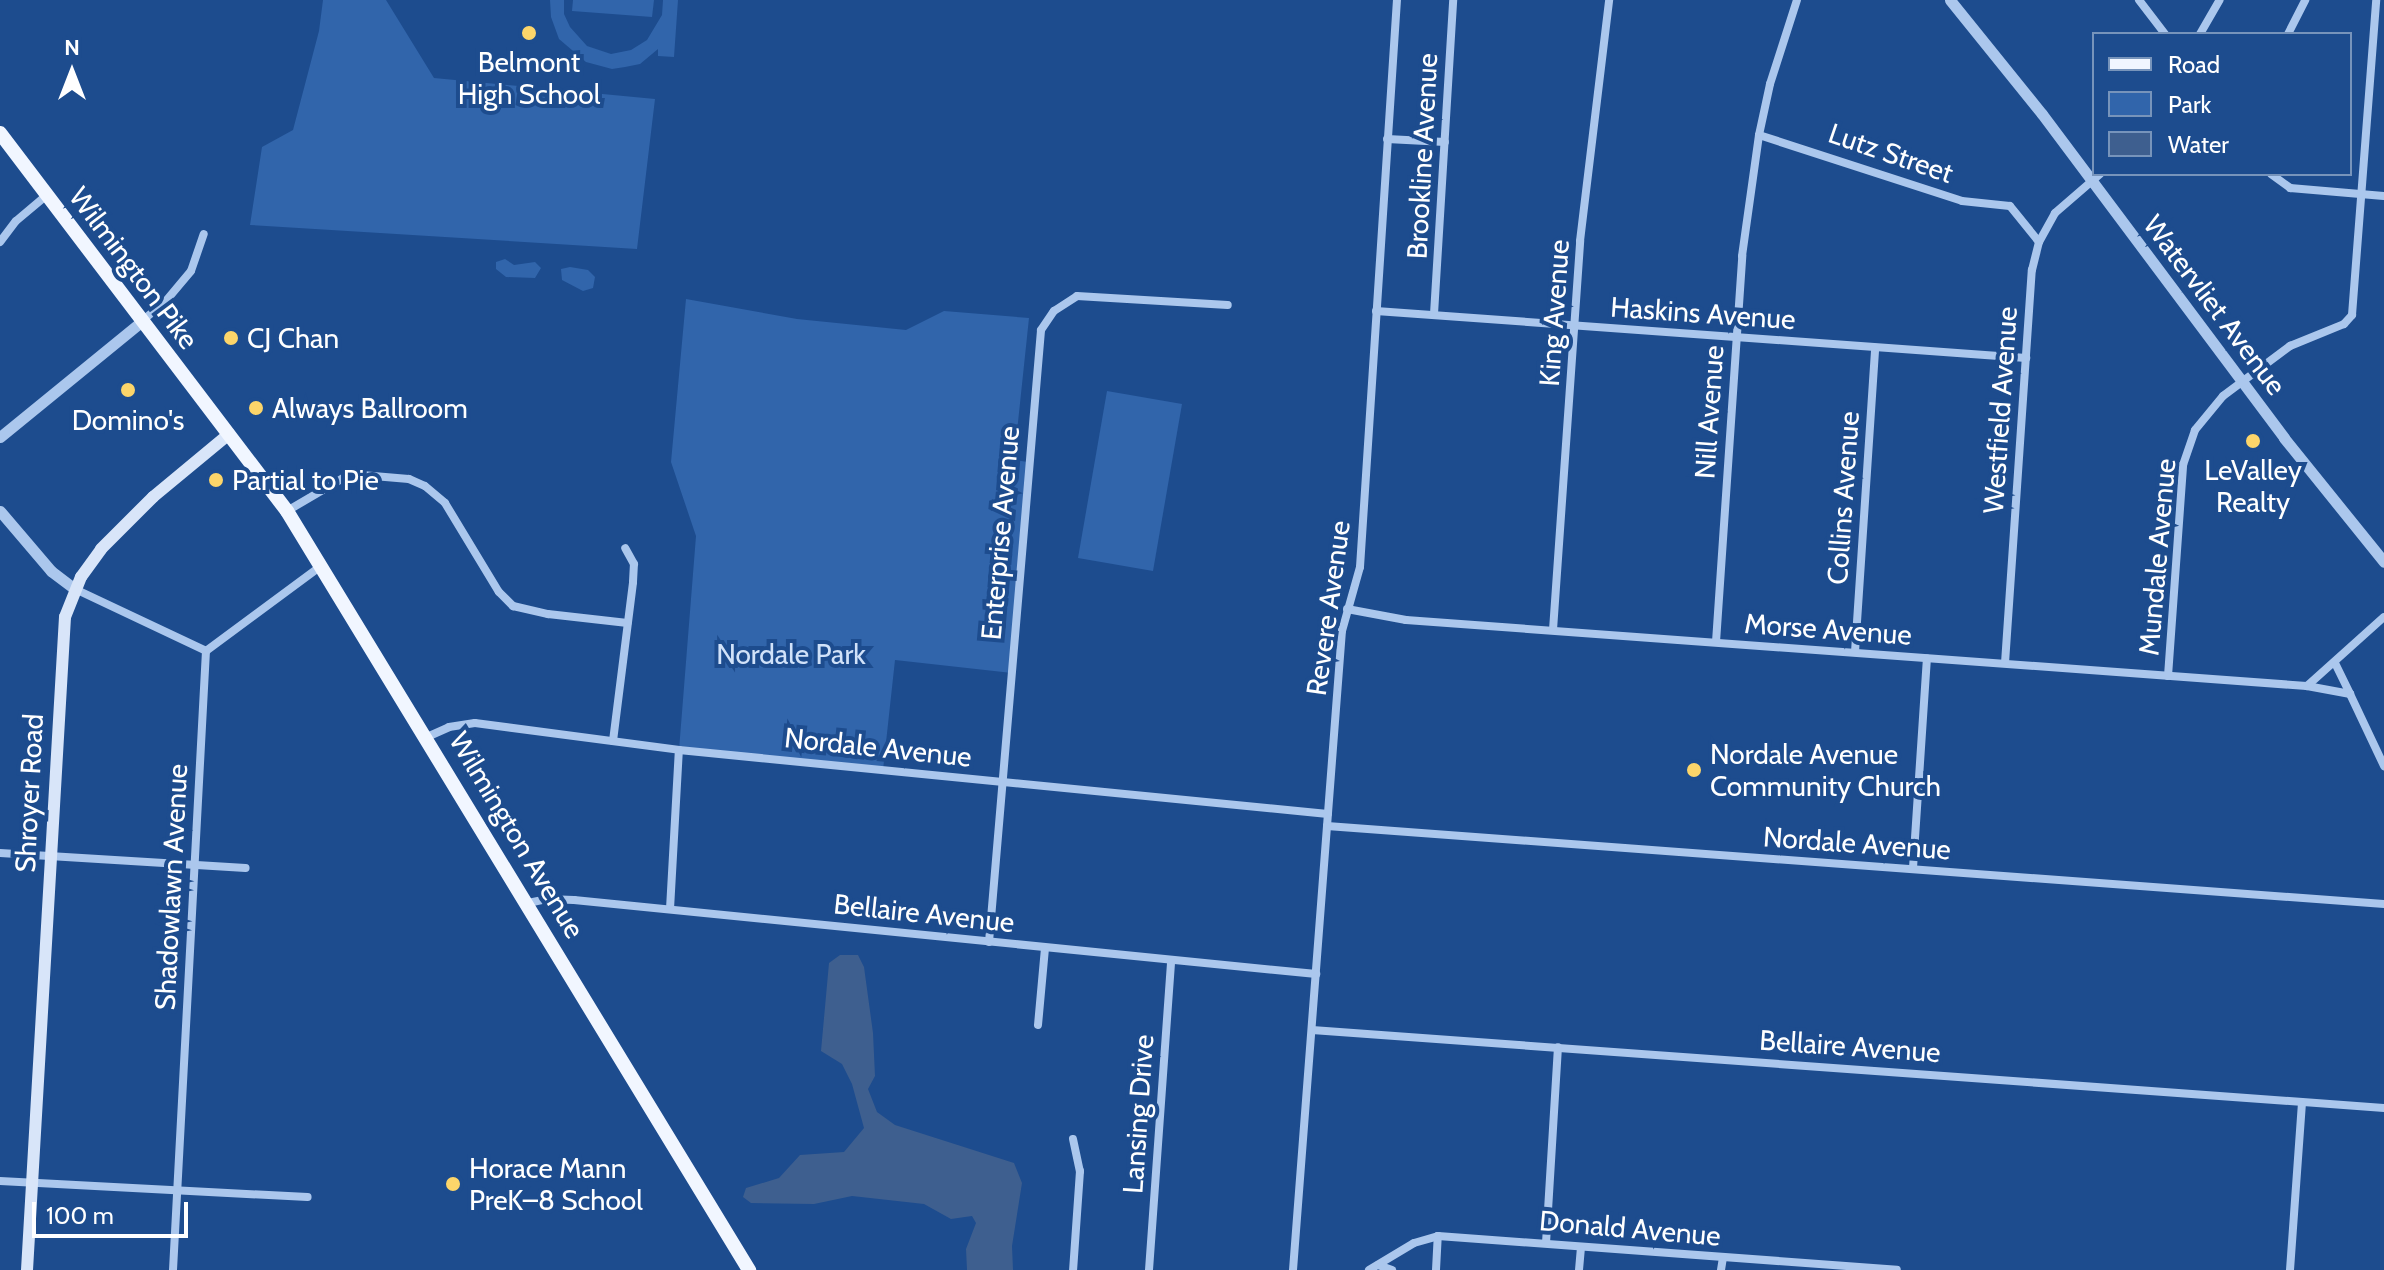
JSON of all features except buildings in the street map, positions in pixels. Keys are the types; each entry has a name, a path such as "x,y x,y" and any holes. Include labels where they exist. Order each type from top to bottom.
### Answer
{"main road":[{"name":"Wilmington Pike","path":"0,133 229,434"},
{"name":"Wilmington Avenue","path":"229,434 287,511 321,565 749,1270"},
{"name":"Shroyer Road","path":"27,1270 62,635 75,589 101,549 131,517 229,434"}],"street":[{"name":"Revere Avenue","path":"1293,1270 1342,631 1360,567 1397,0"},
{"name":"Brookline Avenue","path":"1434,314 1453,0"},
{"name":"King Avenue","path":"1553,630 1574,326 1609,0"},
{"name":"Nill Avenue","path":"1716,642 1742,256 1759,135 1770,84 1797,0"},
{"name":"Watervliet Avenue","path":"1950,0 2092,173"},
{"path":"2139,0 2163,32"},
{"path":"2201,32 2220,0"},
{"path":"2289,32 2305,0"},
{"name":"Mundale Avenue","path":"2168,676 2183,465 2201,420 2223,396 2290,346 2349,320 2376,0"},
{"name":"Lutz Street","path":"1759,135 1962,201 2010,206 2039,242"},
{"path":"1387,139 1445,142"},
{"path":"2274,176 2290,188 2384,196"},
{"name":"Watervliet Avenue","path":"2096,178 2242,381 2384,562"},
{"name":"Westfield Avenue","path":"2005,663 2032,270 2039,242 2067,200 2096,178"},
{"path":"0,242 16,221 46,196"},
{"path":"0,437 165,302 191,271 204,234"},
{"name":"Enterprise Avenue","path":"989,942 1041,330 1054,311 1077,296 1228,305"},
{"name":"Haskins Avenue","path":"1376,311 2026,358"},
{"name":"Collins Avenue","path":"1855,652 1875,348"},
{"path":"287,511 350,474 409,479 425,486 445,503 499,592 513,606 548,614 627,623"},
{"path":"0,511 51,571 75,589 206,651 321,565"},
{"path":"613,741 634,564 625,548"},
{"name":"Morse Avenue","path":"1347,609 1406,620 2307,686 2350,694"},
{"path":"2307,686 2384,617"},
{"name":"Shadowlawn Avenue","path":"173,1270 206,651"},
{"path":"1913,868 1927,658"},
{"path":"2335,663 2384,766"},
{"name":"Nordale Avenue","path":"427,737 449,727 475,723 679,750 1328,814"},
{"path":"670,909 679,750"},
{"name":"Nordale Avenue","path":"1327,826 2384,904"},
{"path":"0,853 246,868"},
{"name":"Bellaire Avenue","path":"528,903 547,899 670,909 1316,974"},
{"path":"1038,1025 1045,948"},
{"name":"Lansing Drive","path":"1149,1270 1171,961"},
{"name":"Bellaire Avenue","path":"1312,1030 2384,1108"},
{"path":"1546,1243 1558,1047"},
{"path":"2290,1270 2302,1102"},
{"path":"1073,1139 1080,1171 1073,1270"},
{"path":"0,1181 308,1197"},
{"path":"1436,1270 1438,1236"},
{"name":"Donald Avenue","path":"1369,1270 1414,1243 1438,1236 1897,1270"},
{"path":"1579,1270 1581,1247"},
{"path":"1721,1270 1723,1257"},
{"path":"1378,1265 1392,1270"}],"green space":[{"path":"323,0 386,0 434,78 655,99 637,249 250,225 262,147 293,130 319,31"},
{"path":"550,0 564,0 564,14 570,27 587,46 611,54 631,50 647,40 662,15 663,0 678,0 674,57 658,56 658,49 640,64 625,67 612,69 586,62 559,39 551,17"},
{"path":"573,0 654,0 652,17 572,11"},
{"path":"505,259 514,265 535,262 541,268 535,278 506,277 496,269 496,262"},
{"path":"561,269 588,270 595,277 593,288 583,291 562,280"},
{"name":"Nordale Park","path":"686,299 797,319 906,330 944,311 1029,318 1014,460 1028,462 1012,673 895,660 883,770 679,750 696,536 671,462"},
{"path":"1107,391 1182,404 1153,571 1078,558"}],"water":[{"path":"840,955 858,955 864,967 875,1076 868,1089 877,1112 895,1125 1014,1163 1022,1183 1012,1246 1013,1270 967,1270 966,1249 976,1223 972,1216 951,1219 924,1204 852,1196 814,1204 751,1203 743,1197 746,1188 779,1178 800,1155 844,1152 864,1128 852,1084 842,1064 821,1051 829,963"}],"place":[{"name":"Belmont High School","path":"529,33"},
{"name":"CJ Chan","path":"231,338"},
{"name":"Domino's","path":"128,390"},
{"name":"Always Ballroom","path":"256,408"},
{"name":"LeValley Realty","path":"2253,441"},
{"name":"Partial to Pie","path":"216,480"},
{"name":"Nordale Avenue Community Church","path":"1694,770"},
{"name":"Horace Mann PreK–8 School","path":"453,1184"}]}
